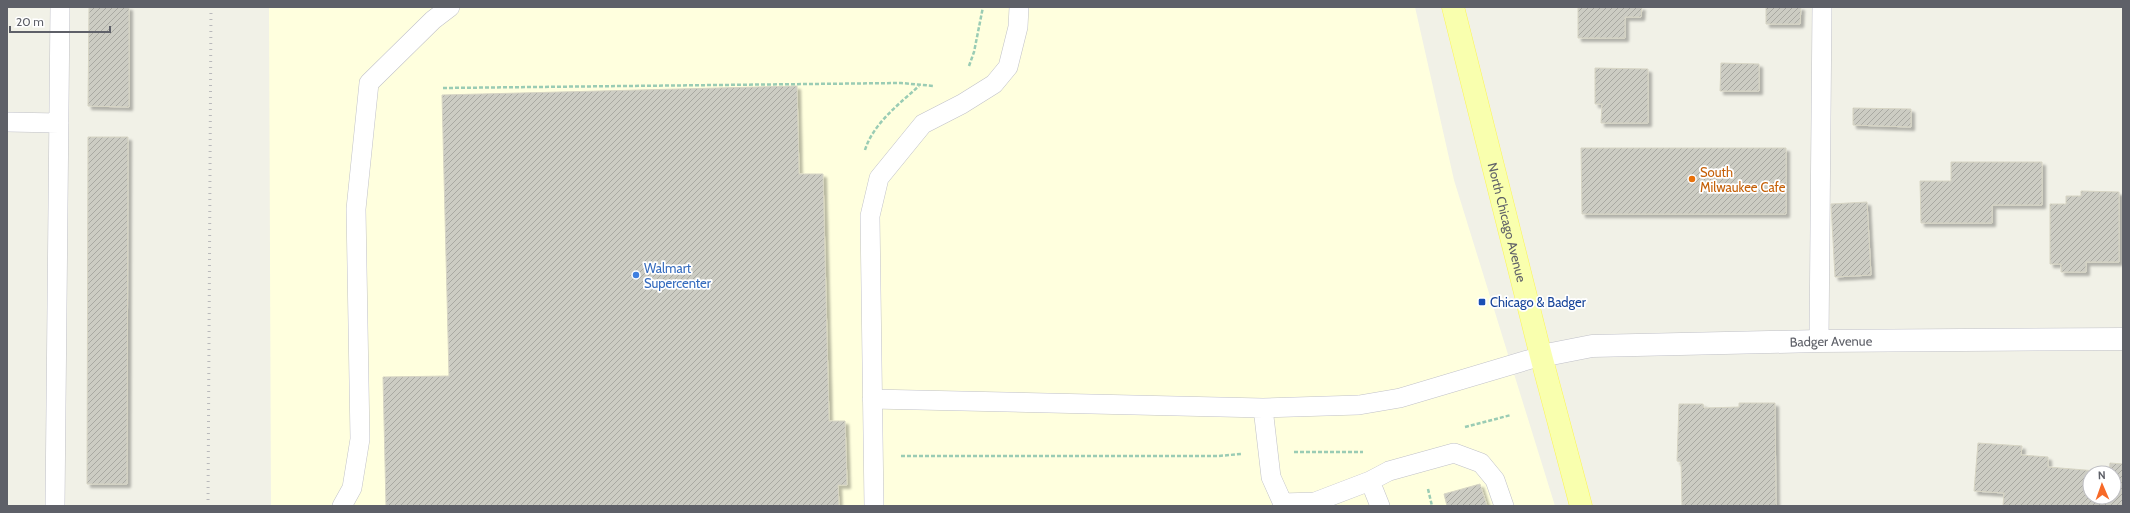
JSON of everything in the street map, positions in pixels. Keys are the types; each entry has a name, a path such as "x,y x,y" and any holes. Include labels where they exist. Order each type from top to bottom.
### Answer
{"main road":[{"name":"North Chicago Avenue","path":"1453,7 1541,356 1581,506"}],"street":[{"name":"Badger Avenue","path":"1541,356 1592,346 1819,340 2123,339"}],"lane":[{"path":"55,506 60,7"},
{"path":"342,506 352,488 360,439 356,209 369,83 433,20 450,7"},
{"path":"874,506 870,216 879,178 924,124 962,104 994,84 1008,67 1018,27 1019,7"},
{"path":"1819,340 1822,7"},
{"path":"7,122 59,123"},
{"path":"872,399 1263,408 1359,405 1400,398 1541,356"},
{"path":"1263,408 1267,452 1272,477 1283,505 1315,502 1370,481 1389,471 1454,453 1481,464 1495,480 1504,506"},
{"path":"1370,481 1380,506"}],"path":[{"path":"967,71 974,52 983,7"},
{"path":"443,88 893,83 933,86 940,83"},
{"path":"1459,428 1511,415"},
{"path":"873,456 1218,456 1267,452 1371,452"}],"shaded area":[{"path":"269,7 1415,7 1454,180 1555,506 271,506"}],"building":[{"path":"89,7 129,7 129,107 88,106"},
{"path":"1578,7 1642,7 1641,17 1625,17 1625,38 1578,38"},
{"path":"1766,7 1801,7 1800,24 1766,24"},
{"path":"1721,63 1759,64 1759,91 1720,91"},
{"path":"1595,68 1648,69 1648,123 1601,123 1602,104 1595,104"},
{"name":"Walmart Supercenter","path":"797,86 799,174 823,174 829,421 845,421 847,485 838,485 839,506 386,506 383,377 449,376 442,95"},
{"path":"1853,108 1911,109 1911,127 1853,125"},
{"path":"88,137 128,137 127,484 87,484"},
{"path":"1581,148 1786,148 1786,214 1582,214"},
{"path":"1951,162 2042,162 2042,205 1992,205 1992,223 1921,223 1920,181 1951,181"},
{"path":"2081,191 2119,192 2119,262 2086,262 2086,272 2061,272 2061,264 2050,264 2050,204 2066,204 2066,196 2081,196"},
{"path":"1867,202 1871,275 1835,277 1831,204"},
{"path":"1739,403 1775,403 1776,506 1682,506 1681,462 1677,461 1679,404 1703,404 1704,408 1739,407"},
{"path":"1978,443 2022,446 2021,455 2048,457 2048,467 2082,470 2082,505 2122,505 2122,465 2110,465 2110,463 2123,464 2123,506 2003,506 2004,493 1974,491"},
{"path":"1480,484 1487,506 1447,506 1444,494"}],"railway":[{"path":"208,506 211,7"}],"place":[{"name":"South Milwaukee Cafe","path":"1692,179"},
{"name":"Walmart Supercenter","path":"636,275"},
{"name":"Chicago & Badger","path":"1482,302"}]}
